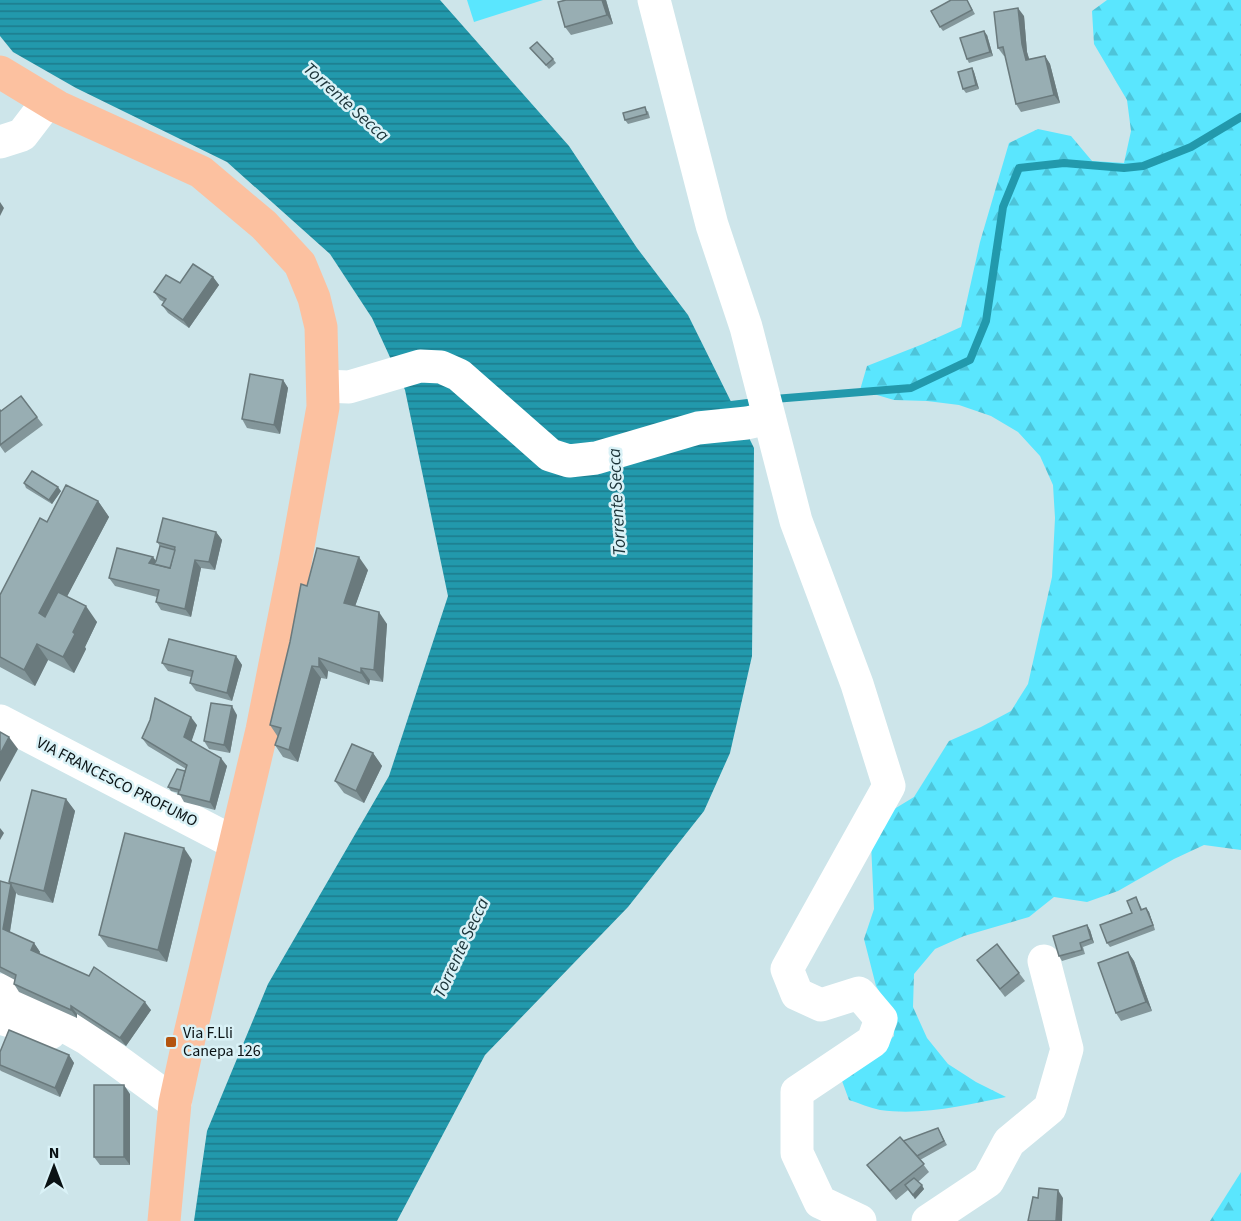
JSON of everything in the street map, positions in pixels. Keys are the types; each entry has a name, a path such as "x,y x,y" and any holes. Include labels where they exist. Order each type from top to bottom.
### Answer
{"main road":[{"path":"0,72 48,101 201,172 264,225 300,264 314,298 321,327 323,407 262,730 189,1034 175,1103 164,1221"}],"street":[{"path":"654,0 712,225 746,327 796,521 857,684 889,786 787,969 797,994 821,1005 859,993 880,1019 873,1041 797,1092 797,1154 820,1202 860,1221"},
{"path":"0,142 22,135 48,101"},
{"path":"323,386 349,387 420,366 441,367 459,375 550,455 568,461 596,458 698,428 747,423 769,418"},
{"name":"VIA FRANCESCO PROFUMO","path":"0,721 235,843"},
{"path":"928,1221 988,1181 1009,1142 1050,1108 1067,1049 1044,961"},
{"path":"0,990 86,1038 175,1103"},
{"path":"0,1018 100,1049"}],"green space":[{"path":"467,0 543,0 474,22"},
{"path":"1107,0 1241,0 1241,850 1204,845 1174,859 1118,891 1087,902 1054,897 1029,917 964,936 935,949 914,974 913,1007 927,1038 948,1064 1006,1097 928,1111 880,1110 849,1100 838,1070 869,1059 894,1036 893,1013 876,986 864,939 874,909 871,843 886,814 914,797 949,741 1011,711 1028,684 1052,577 1055,518 1053,485 1040,456 1018,432 991,416 959,405 894,400 860,390 867,366 961,327 980,242 1009,143 1038,129 1071,136 1092,161 1124,163 1131,131 1127,100 1094,44 1092,11"},
{"path":"1241,1172 1241,1221 1210,1221"}],"water":[{"name":"Torrente Secca","path":"0,0 440,0 569,146 637,248 688,315 754,448 752,656 730,753 704,811 628,907 485,1055 397,1221 194,1221 207,1131 268,984 389,776 448,596 405,390 372,318 330,254 227,162 76,88 13,52 0,36"}],"building":[{"path":"602,0 607,15 565,27 558,2"},
{"path":"951,0 967,0 972,10 940,27 931,11"},
{"path":"1018,8 1026,60 1045,56 1054,95 1016,104 1003,47 998,48 994,12"},
{"path":"984,31 990,52 967,59 960,38"},
{"path":"537,42 553,59 546,65 530,48"},
{"path":"972,68 976,85 963,89 958,72"},
{"path":"645,107 647,114 625,120 623,113"},
{"path":"193,264 213,277 183,320 162,305 166,299 154,292 166,275 180,283"},
{"path":"250,374 283,380 274,425 242,419"},
{"path":"21,396 37,417 0,445 0,410"},
{"path":"32,471 58,487 49,500 24,483"},
{"path":"66,485 98,501 39,613 45,617 58,592 86,606 63,657 37,644 24,670 0,657 0,595 40,518 47,522"},
{"path":"163,518 216,532 209,562 195,560 185,609 156,602 159,590 109,578 117,548 153,557 149,563 170,568 175,547 157,542"},
{"path":"160,546 175,550 170,568 154,564"},
{"path":"317,548 359,557 344,603 379,612 374,670 361,668 361,673 319,658 319,667 312,666 289,750 275,745 281,728 270,725 301,584 307,586"},
{"path":"169,639 236,656 227,693 190,683 193,671 162,663"},
{"path":"155,698 191,717 184,737 221,758 210,802 178,794 187,765 142,738 150,720"},
{"path":"211,703 232,706 224,745 204,741"},
{"path":"0,732 9,737 0,754"},
{"path":"352,744 373,753 356,791 335,781"},
{"path":"177,769 185,771 180,790 168,787"},
{"path":"32,790 66,799 44,891 9,882"},
{"path":"125,833 184,848 158,950 99,935"},
{"path":"0,881 11,884 3,929 34,943 31,950 89,976 94,967 145,1002 120,1038 71,1006 71,1010 14,984 16,975 0,967"},
{"path":"1136,897 1141,910 1146,908 1153,925 1107,943 1100,925 1132,913 1127,901"},
{"path":"1087,925 1091,939 1080,943 1082,950 1059,956 1053,936"},
{"path":"997,944 1019,973 1000,989 977,960"},
{"path":"1128,952 1146,1002 1116,1013 1098,963"},
{"path":"9,1030 69,1055 55,1088 0,1065 0,1052"},
{"path":"94,1085 124,1085 124,1157 94,1157"},
{"path":"938,1128 944,1141 917,1156 903,1141"},
{"path":"900,1137 924,1164 890,1191 867,1165"},
{"path":"914,1178 922,1185 913,1195 905,1185"},
{"path":"1039,1188 1058,1190 1056,1221 1028,1221 1033,1197 1038,1198"}],"waterway":[{"path":"774,399 911,388 970,360 986,321 1003,207 1019,168 1064,163 1124,168 1143,166 1191,147 1241,117"},
{"path":"723,406 756,402"}],"place":[{"name":"Via F.Lli Canepa 126","path":"171,1042"}]}
